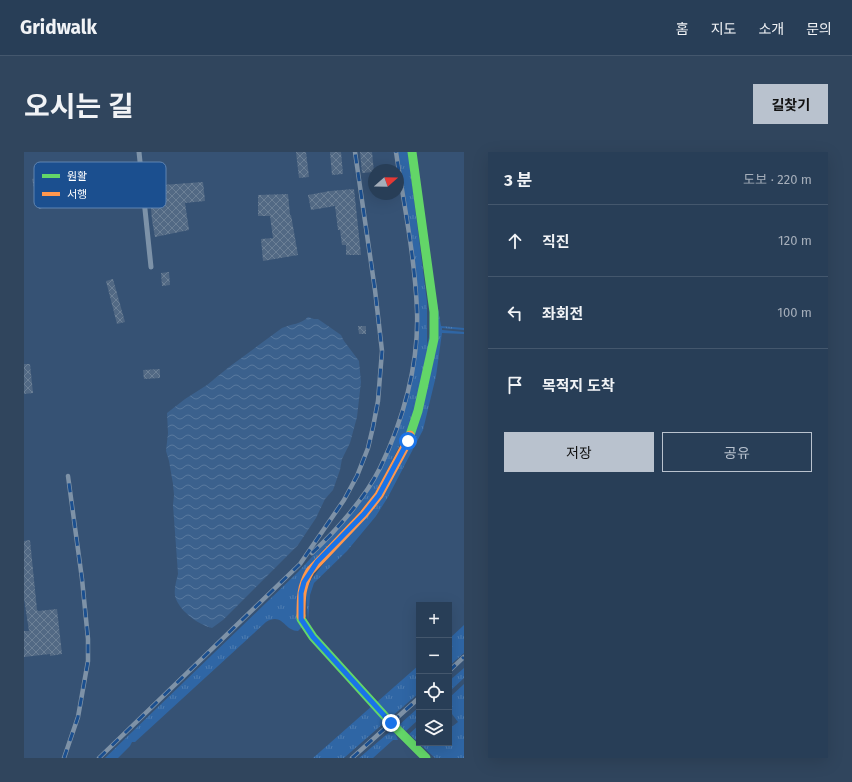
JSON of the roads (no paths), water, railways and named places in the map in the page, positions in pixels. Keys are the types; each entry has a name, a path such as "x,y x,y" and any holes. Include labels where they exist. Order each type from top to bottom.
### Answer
{"street":[{"path":"412,152 434,312 434,339 418,411 408,441 379,495 364,514 310,571 304,582 301,593 301,619 313,637 391,723 426,758"}],"lane":[{"path":"139,152 140,162"},
{"path":"145,208 151,267"}],"water":[{"path":"308,317 318,319 341,335 359,361 361,382 357,417 350,443 342,459 333,490 325,499 316,518 298,545 223,620 212,628 196,621 186,613 178,604 175,596 175,587 178,574 173,484 166,451 168,433 167,413 207,385 282,328 300,323"}],"railway":[{"path":"99,758 300,564 344,500 357,476 368,448 373,427 378,401 382,351 375,290 355,152"},
{"path":"312,553 350,513 367,491 380,468 396,431 408,392 415,351 417,311 412,251 396,152"},
{"path":"64,758 78,717 88,661 88,639 82,579 68,476"},
{"path":"452,668 464,657"},
{"path":"352,758 416,701"}]}
